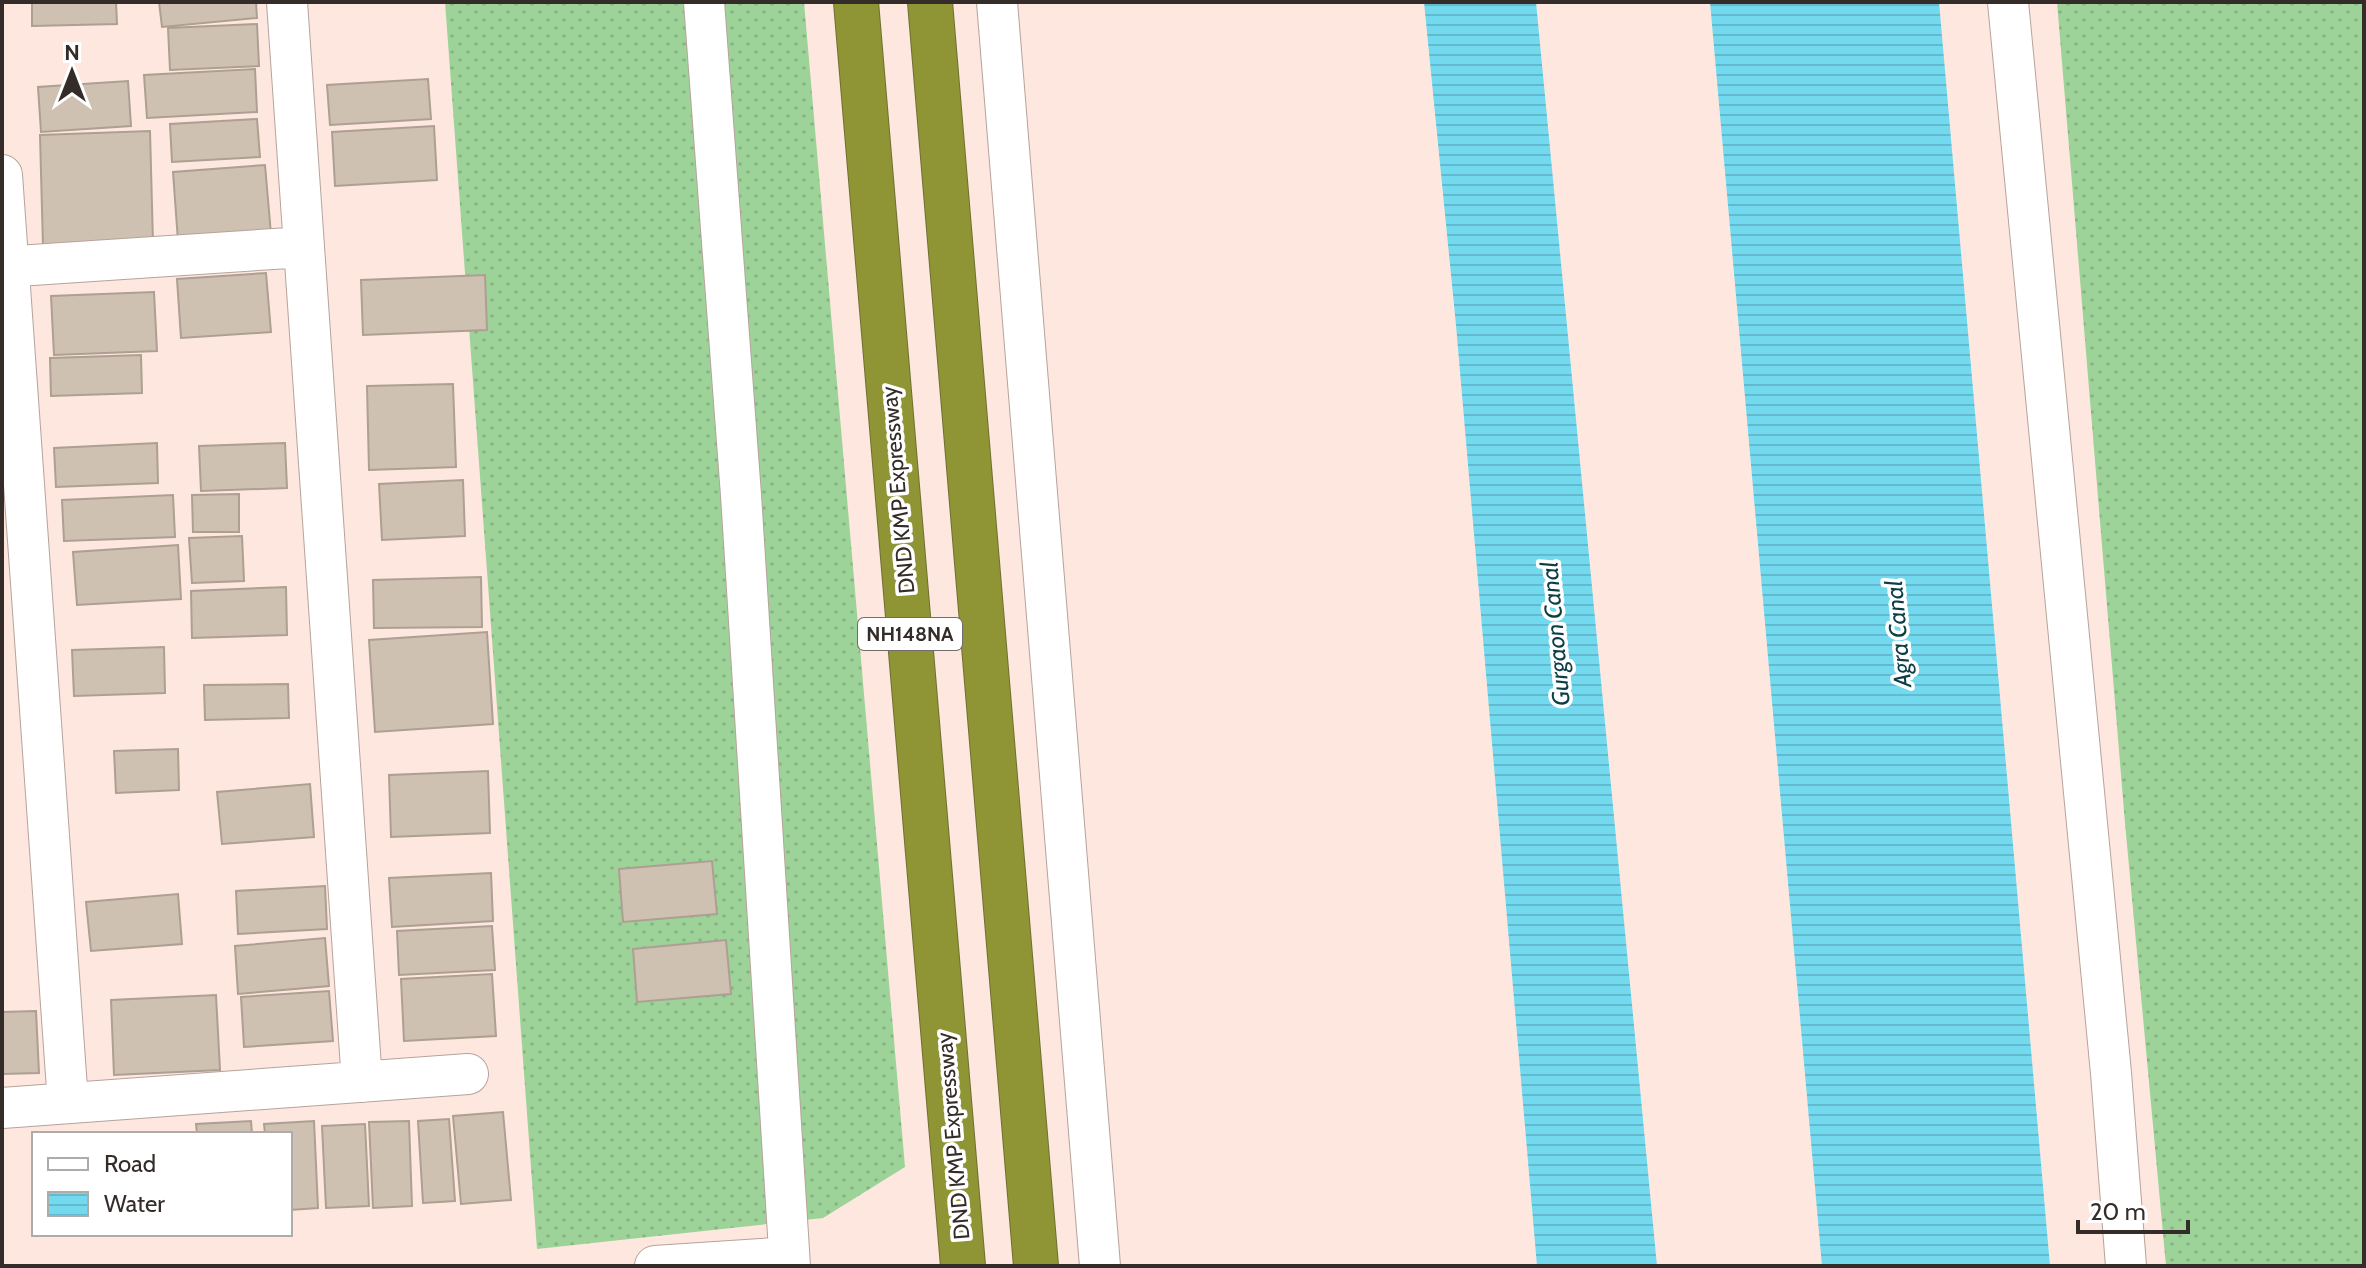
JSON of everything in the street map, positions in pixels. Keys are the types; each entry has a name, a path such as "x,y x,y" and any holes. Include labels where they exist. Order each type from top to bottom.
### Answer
{"highway":[{"name":"DND KMP Expressway","path":"856,2 963,1266"},
{"name":"NH148NA","path":"930,2 1036,1266"}],"street":[{"path":"287,2 362,1082"},
{"path":"655,1266 790,1262 741,495 704,2"},
{"path":"997,2 1100,1266"},
{"path":"2008,2 2109,1058 2126,1266"},
{"path":"2,175 5,267 68,1103"},
{"path":"5,267 304,247"},
{"path":"2,1108 468,1074"}],"green space":[{"path":"445,2 804,2 905,1167 823,1218 537,1249"},
{"path":"2057,2 2364,2 2364,1266 2166,1266 2125,823"}],"water":[{"name":"Gurgaon Canal","path":"1424,2 1536,2 1657,1266 1537,1266 1456,325"},
{"name":"Agra Canal","path":"1710,2 1939,2 2050,1266 1822,1266"}],"building":[{"path":"32,2 116,2 117,24 32,26"},
{"path":"159,2 256,2 257,18 162,27"},
{"path":"257,24 259,66 170,70 168,28"},
{"path":"255,69 257,112 147,118 144,75"},
{"path":"428,79 431,119 330,125 327,85"},
{"path":"128,81 131,126 41,132 38,87"},
{"path":"257,119 260,157 172,162 170,124"},
{"path":"434,126 437,180 335,186 332,132"},
{"path":"150,131 153,243 43,246 40,135"},
{"path":"265,165 271,234 178,241 173,172"},
{"path":"266,273 271,332 181,338 177,279"},
{"path":"485,275 487,330 363,335 361,280"},
{"path":"154,292 157,351 54,355 51,296"},
{"path":"141,355 142,393 51,396 50,358"},
{"path":"453,384 456,467 369,470 367,386"},
{"path":"157,443 158,483 56,487 54,448"},
{"path":"285,443 287,488 201,491 199,446"},
{"path":"463,480 465,536 382,540 379,484"},
{"path":"239,494 239,532 193,532 192,495"},
{"path":"173,495 175,537 64,541 62,500"},
{"path":"242,536 244,581 192,583 189,538"},
{"path":"178,545 181,599 77,605 73,552"},
{"path":"481,577 482,627 374,628 373,580"},
{"path":"286,587 287,635 192,638 191,591"},
{"path":"487,632 493,724 375,732 369,640"},
{"path":"164,647 165,693 74,696 72,650"},
{"path":"288,684 289,718 205,720 204,685"},
{"path":"178,749 179,790 116,793 114,751"},
{"path":"488,771 490,833 391,837 389,775"},
{"path":"310,784 314,837 222,844 217,792"},
{"path":"712,861 717,914 623,922 619,869"},
{"path":"491,873 493,921 392,927 389,878"},
{"path":"325,886 327,929 238,934 236,891"},
{"path":"178,894 182,944 91,951 86,902"},
{"path":"492,926 495,970 399,975 397,931"},
{"path":"325,938 329,986 238,994 235,946"},
{"path":"726,940 731,994 637,1002 633,949"},
{"path":"492,974 496,1036 404,1041 401,979"},
{"path":"329,991 333,1041 244,1047 241,997"},
{"path":"216,995 220,1070 114,1075 111,1000"},
{"path":"36,1011 39,1073 2,1074 2,1012"},
{"path":"503,1112 511,1200 461,1204 453,1116"},
{"path":"449,1119 455,1201 423,1203 418,1121"},
{"path":"251,1121 252,1132 197,1132 196,1124"},
{"path":"314,1121 318,1208 292,1210 292,1132 265,1132 264,1124"},
{"path":"409,1121 412,1206 373,1208 369,1122"},
{"path":"365,1124 369,1206 326,1208 322,1126"}]}
